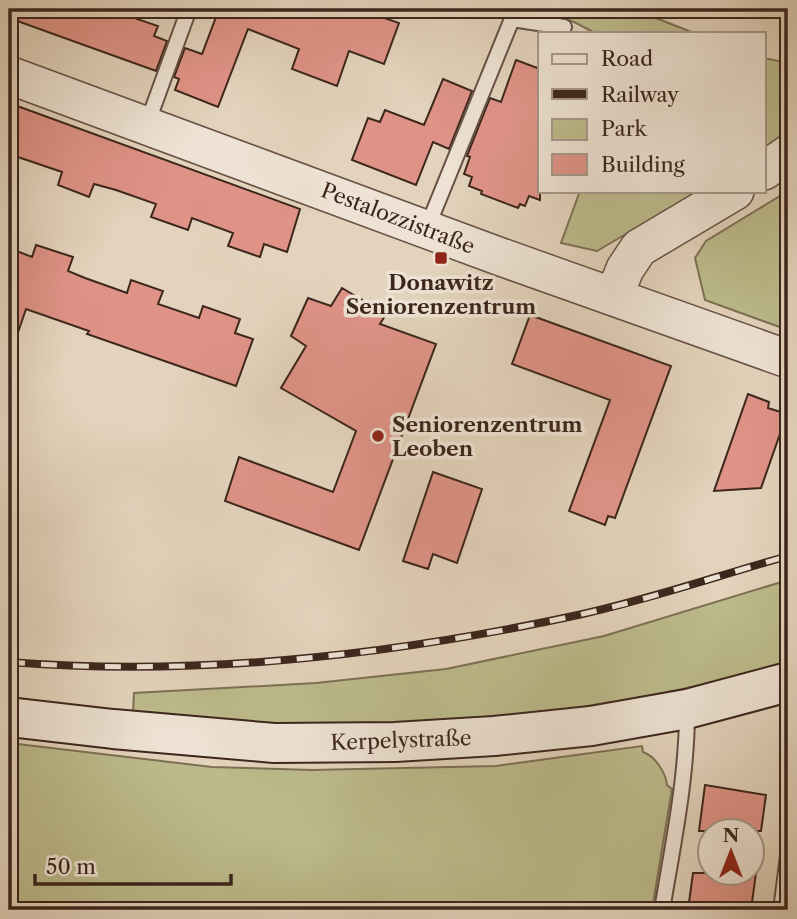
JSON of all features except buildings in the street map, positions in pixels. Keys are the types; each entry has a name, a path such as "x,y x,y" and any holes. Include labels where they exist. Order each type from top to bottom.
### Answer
{"main road":[{"name":"Kerpelystraße","path":"9,717 274,743 382,742 494,736 591,726 687,709 788,681"}],"street":[{"name":"Pestalozzistraße","path":"9,75 788,359"},
{"path":"766,170 788,154"},
{"path":"614,296 625,269 639,248 733,192"}],"lane":[{"path":"147,125 189,9"},
{"path":"427,229 512,19 564,27"},
{"path":"662,910 686,757 687,709"},
{"path":"781,910 788,856"}],"green space":[{"path":"534,9 633,9 691,32 593,32 574,22"},
{"path":"766,58 788,63 788,134 766,149"},
{"path":"788,191 788,330 705,300 695,258 706,241"},
{"path":"580,192 697,192 597,251 561,243"},
{"path":"788,580 788,663 654,695 518,715 381,724 244,722 133,712 134,693 316,683 446,669 604,636"},
{"path":"9,743 212,767 312,770 496,766 642,746 643,752 652,757 665,775 667,785 672,789 652,910 9,910"}],"railway":[{"path":"9,662 152,667 295,659 367,651 578,615 657,595 788,556"}],"place":[{"name":"Donawitz Seniorenzentrum","path":"441,258"},
{"name":"Seniorenzentrum Leoben","path":"378,436"}]}
